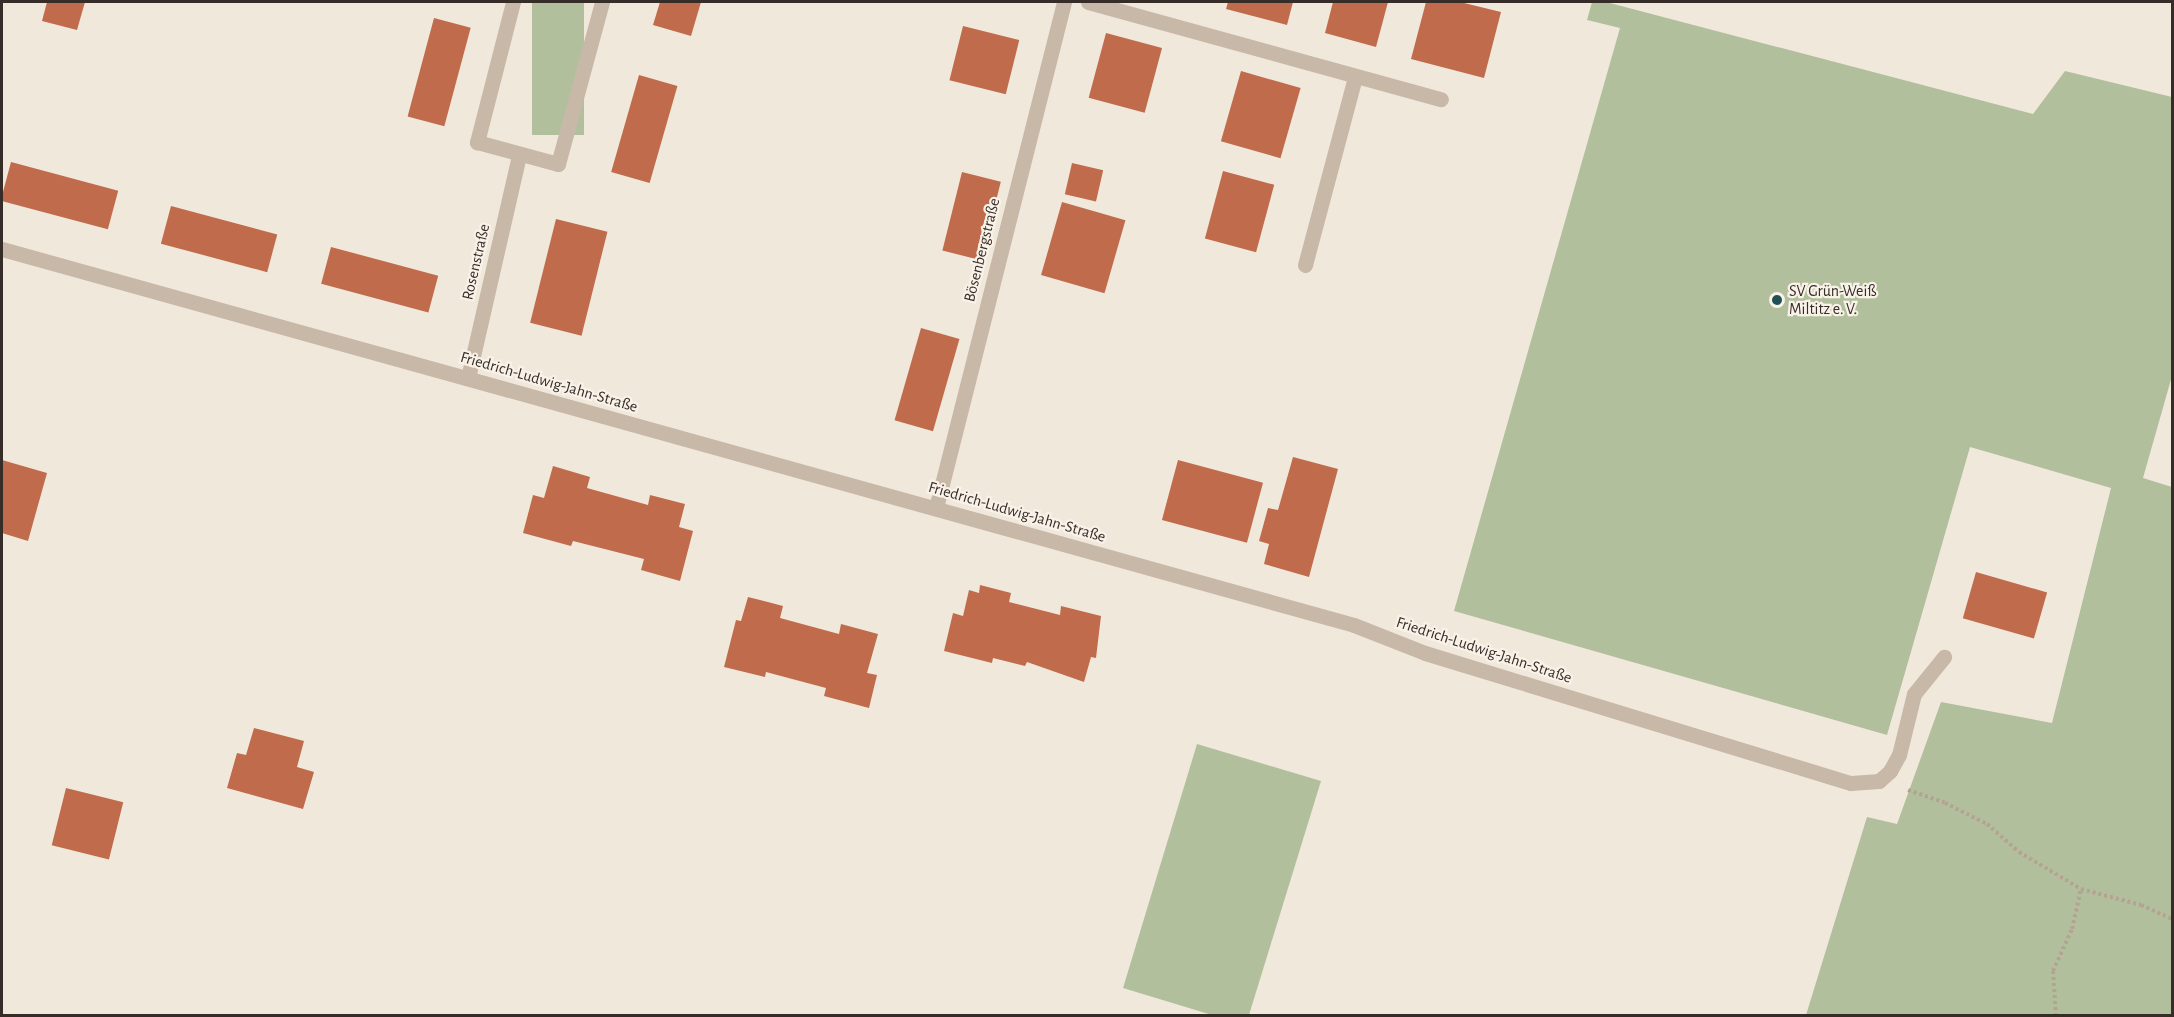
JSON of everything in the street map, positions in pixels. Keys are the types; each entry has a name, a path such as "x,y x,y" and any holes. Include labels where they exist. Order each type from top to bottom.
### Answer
{"street":[{"path":"513,2 477,142 558,164 602,2"},
{"name":"Bösenbergstraße","path":"936,508 1064,2"},
{"path":"1088,2 1441,99"},
{"path":"1305,265 1355,77"},
{"name":"Rosenstraße","path":"468,378 519,155"},
{"name":"Friedrich-Ludwig-Jahn-Straße","path":"2,249 1354,625 1425,653 1851,783 1879,780"},
{"path":"1879,780 1890,771 1899,755 1914,694 1944,657"}],"path":[{"path":"1879,780 1946,803 1987,824 2019,852 2081,888 2141,905 2172,919"},
{"path":"2056,1016 2053,971 2072,929 2081,888"}],"green space":[{"path":"532,2 584,2 584,135 532,135"},
{"path":"1592,2 1606,2 2033,114 2065,71 2172,97 2172,376 2143,478 2172,487 2172,1015 1806,1015 1867,817 1897,824 1941,702 2052,723 2111,488 1970,447 1887,735 1454,611 1620,28 1587,20"},
{"path":"1197,744 1321,781 1249,1015 1212,1015 1123,988"}],"building":[{"path":"47,2 85,2 77,30 42,21"},
{"path":"660,2 701,2 691,36 653,25"},
{"path":"1228,2 1293,2 1287,25 1226,9"},
{"path":"1333,2 1388,2 1376,47 1325,33"},
{"path":"1426,2 1460,2 1501,12 1484,78 1411,59"},
{"path":"434,18 471,28 444,126 408,117"},
{"path":"963,26 1019,40 1006,94 949,80"},
{"path":"1106,33 1162,48 1145,113 1089,98"},
{"path":"1241,71 1301,88 1280,158 1221,141"},
{"path":"639,75 677,86 650,183 611,172"},
{"path":"11,162 118,191 108,229 2,201"},
{"path":"1072,163 1103,170 1096,201 1065,194"},
{"path":"1223,171 1274,185 1256,252 1205,239"},
{"path":"962,172 1001,182 981,260 942,251"},
{"path":"1062,202 1125,220 1104,293 1041,275"},
{"path":"171,206 277,234 267,272 161,244"},
{"path":"556,219 607,232 582,336 530,323"},
{"path":"331,247 438,276 428,312 321,284"},
{"path":"921,328 959,339 933,431 895,420"},
{"path":"1293,457 1338,469 1309,577 1264,564 1269,544 1259,541 1268,508 1278,510"},
{"path":"2,460 47,473 28,541 2,533"},
{"path":"1178,460 1263,483 1247,543 1162,520"},
{"path":"553,466 590,477 587,488 648,505 650,495 685,504 679,527 693,531 680,581 641,570 644,559 573,541 571,546 523,533 533,495 544,498"},
{"path":"1976,572 2047,592 2034,639 1963,618"},
{"path":"980,585 1011,593 1009,602 1060,615 1061,606 1101,616 1096,658 1091,657 1084,682 1027,662 1025,666 993,658 992,663 944,651 953,613 963,616 969,590 979,593"},
{"path":"748,597 783,606 780,618 839,634 841,624 878,634 867,673 877,675 869,708 824,696 826,688 766,672 765,677 724,667 736,620 741,621"},
{"path":"254,728 304,741 297,767 314,772 303,809 227,788 237,753 246,755"},
{"path":"66,788 123,802 109,860 52,845"}],"place":[{"name":"SV Grün-Weiß Miltitz e. V.","path":"1777,300"}]}
